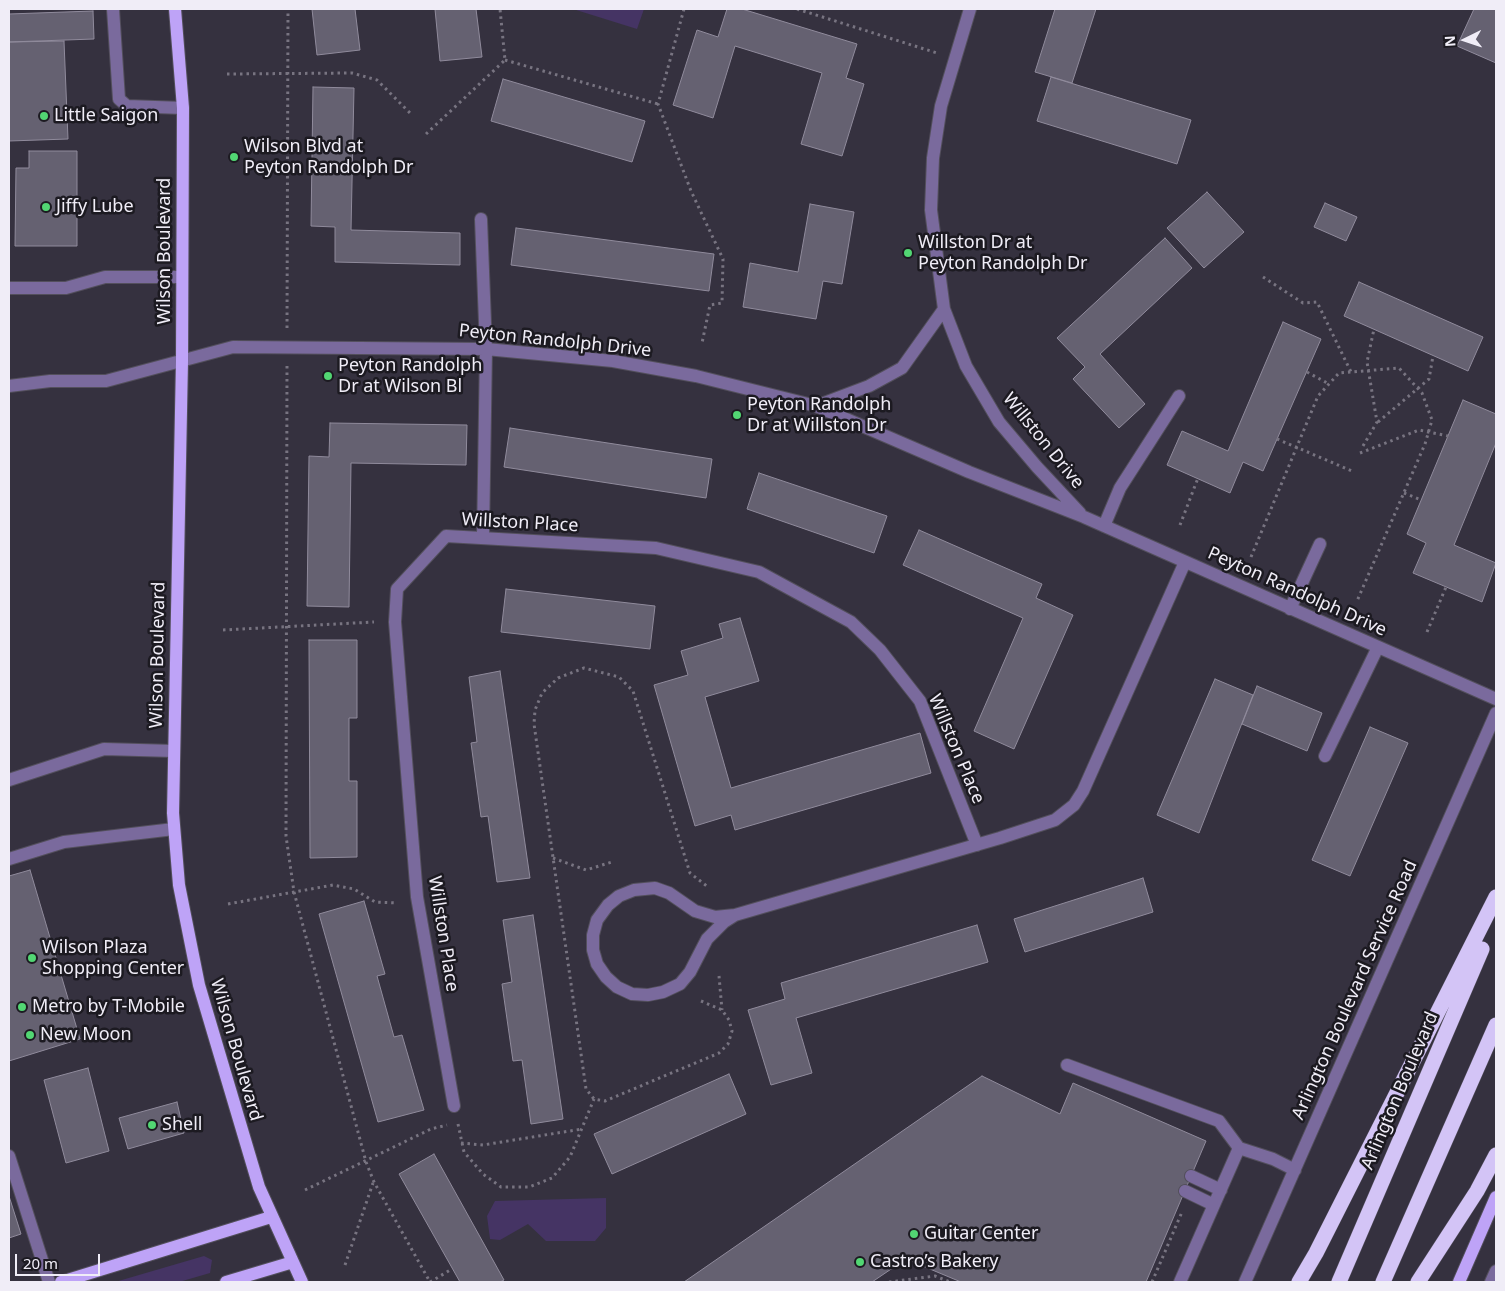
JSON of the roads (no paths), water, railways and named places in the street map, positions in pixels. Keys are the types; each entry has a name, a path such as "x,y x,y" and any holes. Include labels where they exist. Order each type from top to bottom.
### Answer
{"highway":[{"path":"1298,1282 1316,1253 1496,897"},
{"name":"Arlington Boulevard","path":"1339,1282 1496,916"},
{"path":"1384,1282 1496,1025"},
{"path":"1418,1282 1477,1191 1496,1155"}],"main road":[{"name":"Wilson Boulevard","path":"175,9 183,108 182,360 174,751 174,829 179,885 197,978 256,1179 302,1282"},
{"path":"1459,1282 1496,1197"},
{"path":"61,1282 271,1216"},
{"path":"226,1282 293,1262"}],"street":[{"path":"113,9 119,99 127,106 183,108"},
{"name":"Willston Drive","path":"970,9 941,106 933,158 931,210 944,309 966,366 1000,422 1037,467 1084,517"},
{"path":"481,219 486,349 483,538"},
{"path":"9,288 66,288 105,277 182,276"},
{"path":"816,406 869,386 902,368 944,309"},
{"name":"Peyton Randolph Drive","path":"9,386 50,381 106,381 234,346 486,349 613,361 696,376 816,406 969,472 1084,517 1496,699"},
{"path":"1104,526 1120,488 1180,396"},
{"name":"Willston Place","path":"454,1106 418,904 395,621 397,589 446,536 656,548 759,572 851,622 880,650 920,701 977,845"},
{"path":"1290,609 1320,544"},
{"path":"735,915 724,922 707,939 680,984 664,992 648,995 632,994 611,982 597,964 593,950 593,935 597,920 619,896 634,890 655,888 669,893 695,911 714,917 735,915 977,845 1055,820 1074,805 1083,791 1185,562"},
{"path":"1325,756 1378,647"},
{"name":"Arlington Boulevard Service Road","path":"1245,1282 1496,713"},
{"path":"9,780 104,749 174,751"},
{"path":"9,859 64,842 174,829"},
{"path":"1067,1065 1219,1121 1239,1148 1274,1159 1295,1170"},
{"path":"1180,1282 1239,1148"},
{"path":"9,1156 49,1282"},
{"path":"1191,1176 1221,1190"},
{"path":"1188,1192 1214,1205"},
{"path":"1491,1282 1496,1271"}],"place":[{"name":"Little Saigon","path":"44,116"},
{"name":"Wilson Blvd at Peyton Randolph Dr","path":"234,157"},
{"name":"Jiffy Lube","path":"46,207"},
{"name":"Willston Dr at Peyton Randolph Dr","path":"908,253"},
{"name":"Peyton Randolph Dr at Wilson Bl","path":"328,376"},
{"name":"Peyton Randolph Dr at Willston Dr","path":"737,415"},
{"name":"Wilson Plaza Shopping Center","path":"32,958"},
{"name":"Metro by T-Mobile","path":"22,1007"},
{"name":"New Moon","path":"30,1035"},
{"name":"Shell","path":"152,1125"},
{"name":"Guitar Center","path":"914,1234"},
{"name":"Castro’s Bakery","path":"860,1262"}]}
